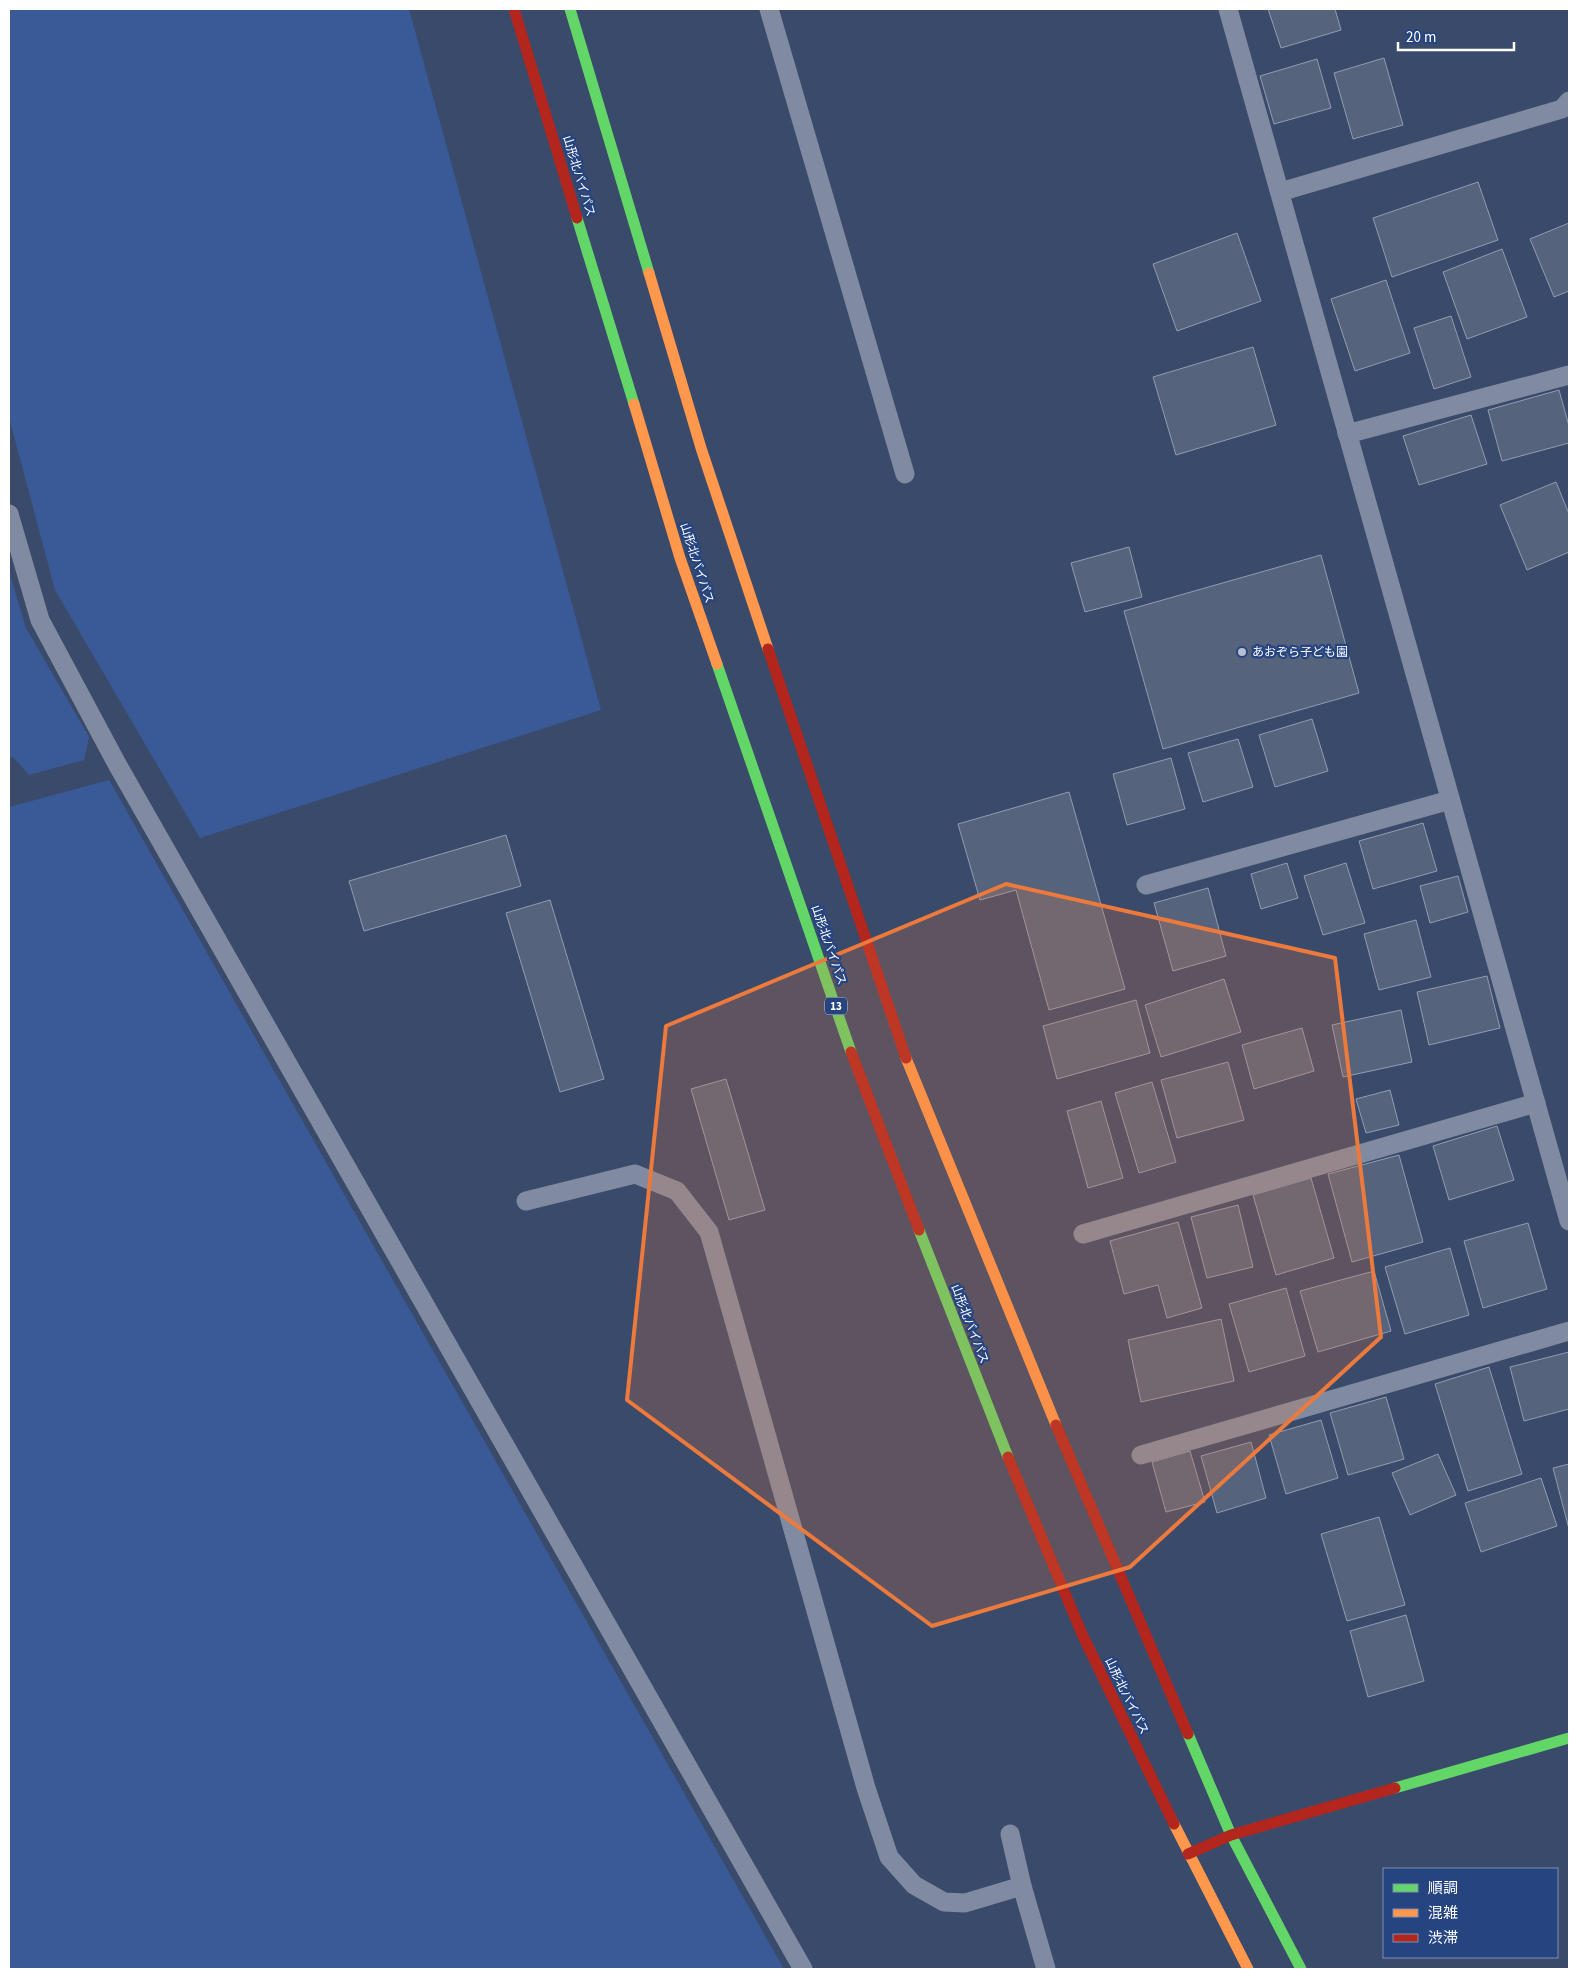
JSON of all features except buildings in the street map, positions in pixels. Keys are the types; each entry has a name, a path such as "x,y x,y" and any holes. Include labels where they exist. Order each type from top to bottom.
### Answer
{"main road":[{"name":"山形北バイパス","path":"514,9 680,558 867,1096 995,1426 1082,1634 1188,1854 1248,1969"},
{"path":"570,9 701,448 902,1048 1064,1445 1231,1835 1302,1969"},
{"path":"1188,1854 1231,1835 1569,1738"}],"lane":[{"path":"769,9 905,474"},
{"path":"1228,9 1569,1221"},
{"path":"1280,192 1562,109 1569,101"},
{"path":"1347,434 1569,375"},
{"path":"9,514 40,620 117,764 803,1969"},
{"path":"1146,885 1450,800"},
{"path":"1083,1234 1536,1103"},
{"path":"526,1201 635,1174 677,1191 709,1232 863,1778 889,1857 914,1885 944,1902 965,1903 1022,1886"},
{"path":"1141,1455 1569,1332"},
{"path":"1010,1834 1022,1886 1046,1969"}],"highlighted area":[{"path":"1006,884 1335,958 1381,1337 1130,1567 932,1626 627,1400 666,1026"}],"shaded area":[{"path":"9,9 409,9 601,710 200,838 55,590 9,417"},
{"path":"9,572 26,628 89,737 84,760 29,775 13,757 9,758"},
{"path":"109,780 784,1969 9,1969 9,807"}],"traffic: fast":[{"path":"570,9 649,273"},
{"path":"577,218 634,404"},
{"path":"717,664 851,1052"},
{"path":"919,1230 1008,1457"},
{"path":"1188,1734 1231,1835 1301,1969"},
{"path":"1395,1788 1569,1738"}],"traffic: slow":[{"path":"649,273 701,448 768,649"},
{"path":"634,404 680,558 717,664"},
{"path":"906,1058 1056,1425"},
{"path":"1174,1824 1248,1969"}],"traffic: jam":[{"path":"514,9 577,218"},
{"path":"768,649 906,1058"},
{"path":"851,1052 919,1230"},
{"path":"1056,1425 1188,1734"},
{"path":"1008,1457 1082,1634 1174,1824"},
{"path":"1188,1854 1231,1835 1395,1788"}],"place":[{"name":"あおぞら子ども園","path":"1242,652"}]}
